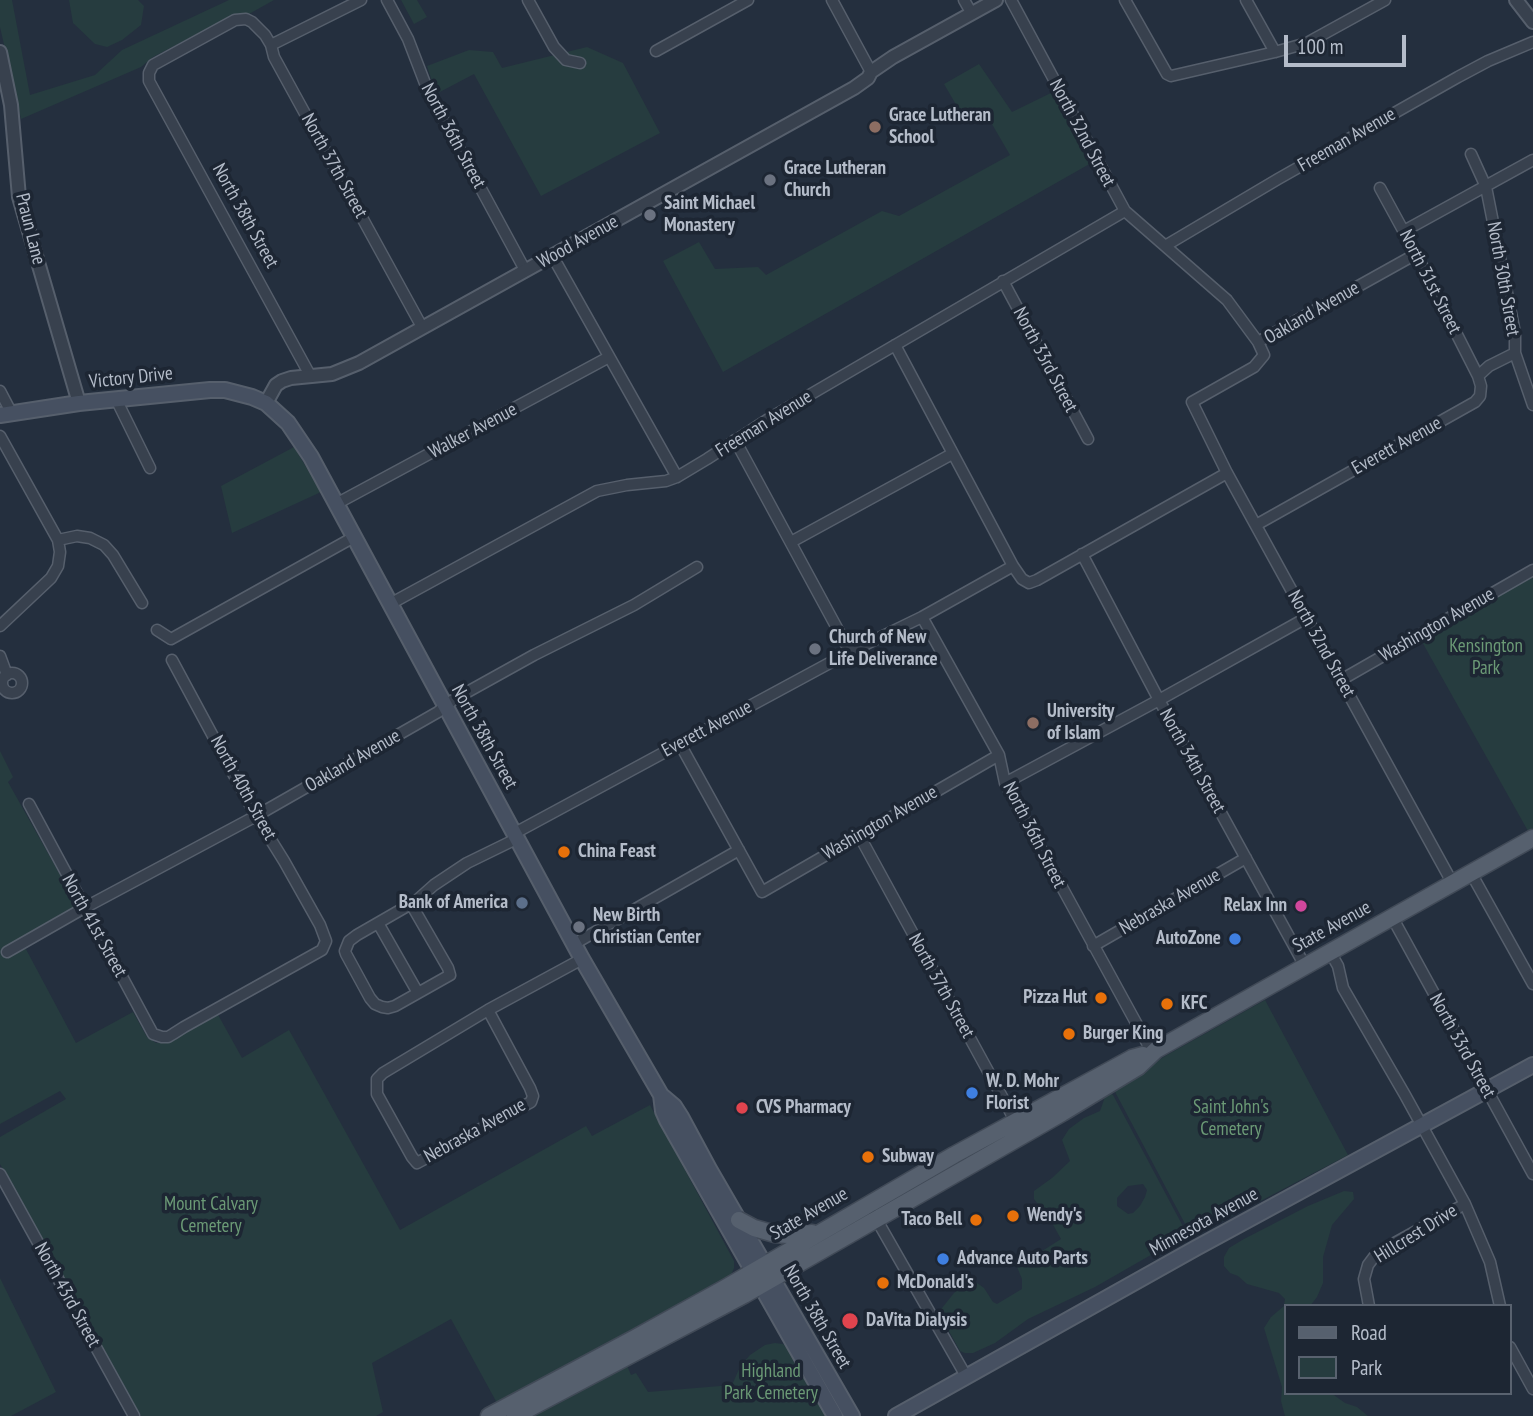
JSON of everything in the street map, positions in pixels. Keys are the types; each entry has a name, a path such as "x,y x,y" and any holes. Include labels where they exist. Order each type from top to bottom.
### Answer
{"main road":[{"name":"Victory Drive","path":"6,414 174,392 225,390 266,403"},
{"name":"North 38th Street","path":"266,403 300,438 582,959 661,1095 674,1106 681,1117 739,1220 763,1275 835,1416"},
{"name":"State Avenue","path":"489,1416 635,1338 876,1219 1132,1058 1152,1052 1533,838"},
{"name":"Minnesota Avenue","path":"896,1416 1533,1065"},
{"name":"North 38th Street","path":"661,1095 667,1121 852,1416"},
{"name":"State Avenue","path":"515,1416 713,1312 822,1231 867,1204 1020,1128"},
{"path":"739,1220 775,1234 800,1235 822,1231"}],"street":[{"path":"271,45 361,0"},
{"name":"North 36th Street","path":"387,0 408,39 432,100 525,270"},
{"path":"528,0 554,47 566,60 580,63"},
{"path":"656,51 748,0"},
{"path":"832,0 871,72"},
{"path":"964,0 972,14"},
{"name":"Wood Avenue","path":"266,403 276,385 282,381 332,374 347,368 553,257 854,88 892,57 996,0"},
{"name":"North 32nd Street","path":"1011,0 1125,211 1227,300 1258,342"},
{"path":"1125,0 1167,74 1171,76 1307,43 1373,3 1385,0"},
{"path":"1246,0 1275,52"},
{"path":"1516,0 1533,22"},
{"name":"North 37th Street","path":"149,73 153,65 161,59 235,20 246,19 252,22 271,45 274,57 422,327"},
{"name":"Freeman Avenue","path":"1165,246 1458,77 1533,42"},
{"name":"Praun Lane","path":"0,52 11,105 19,197 79,403"},
{"name":"North 38th Street","path":"149,73 149,81 311,377"},
{"name":"North 30th Street","path":"1471,154 1486,187 1515,333 1515,353 1533,405"},
{"path":"1404,231 1533,160"},
{"name":"North 31st Street","path":"1380,188 1478,376"},
{"name":"Freeman Avenue","path":"390,604 597,491 677,477 769,418 1125,211"},
{"name":"Oakland Avenue","path":"1192,402 1254,367 1264,355 1258,342 1416,254"},
{"path":"553,257 677,477"},
{"name":"North 33rd Street","path":"1003,281 1088,439"},
{"path":"895,345 1013,566 1028,583 1227,473"},
{"path":"1478,376 1489,366 1515,353"},
{"name":"Walker Avenue","path":"336,504 609,357"},
{"name":"Everett Avenue","path":"1256,524 1475,402 1480,396 1478,376"},
{"path":"0,391 6,414"},
{"path":"116,399 150,468"},
{"name":"North 32nd Street","path":"1192,402 1227,473 1453,884"},
{"path":"0,436 58,540 60,552 58,566 51,578 0,626"},
{"path":"735,440 850,652"},
{"path":"791,542 952,454"},
{"path":"58,540 76,536 90,538 104,545 113,555 142,604"},
{"path":"156,630 171,639 354,537"},
{"name":"North 34th Street","path":"1082,554 1305,966"},
{"name":"Everett Avenue","path":"411,904 450,975 388,1008 375,1004 370,998 345,951 349,941 411,904 467,863 512,841 515,833 1013,566"},
{"name":"Oakland Avenue","path":"7,951 256,816 534,655 634,605 697,567"},
{"name":"Washington Avenue","path":"1341,680 1533,570"},
{"name":"North 36th Street","path":"922,617 999,755 1005,783 1152,1052"},
{"path":"1005,783 1306,618"},
{"path":"0,656 7,675"},
{"name":"North 40th Street","path":"168,1037 322,950 326,941 315,915 256,816 172,660"},
{"path":"575,944 739,850 680,744"},
{"name":"Washington Avenue","path":"739,850 761,892 999,755"},
{"name":"North 41st Street","path":"29,804 153,1034 168,1037"},
{"name":"North 37th Street","path":"859,835 1020,1128"},
{"name":"Nebraska Avenue","path":"1093,946 1246,858"},
{"path":"1471,873 1533,984"},
{"name":"North 33rd Street","path":"1392,917 1533,1174"},
{"path":"377,923 418,993"},
{"path":"1330,952 1338,966 1343,988 1465,1203 1490,1262 1500,1304"},
{"path":"488,1010 582,959"},
{"name":"Nebraska Avenue","path":"488,1010 530,1088 531,1102 417,1163 377,1094 377,1079 488,1010"},
{"name":"North 43rd Street","path":"0,1174 130,1415"},
{"name":"Hillcrest Drive","path":"1369,1304 1364,1279 1368,1265 1374,1257 1465,1203"},
{"path":"867,1204 965,1376"},
{"path":"1512,1351 1533,1389"}],"green space":[{"path":"0,0 12,0 30,95 95,75 122,50 229,0 274,0 249,14 236,14 153,57 141,67 21,119 0,27"},
{"path":"69,0 138,0 144,6 141,25 122,40 107,47 95,44 73,23"},
{"path":"401,0 417,0 427,17 414,24"},
{"path":"587,47 623,63 660,133 541,196 474,74 436,94 427,66 469,50 493,52 502,68"},
{"path":"979,64 1012,112 1055,91 1093,162 723,372 663,261 699,242 715,269 758,267 766,275 882,211 899,216 1010,155 989,119 958,108 944,84"},
{"path":"294,447 321,492 232,533 221,486"},
{"name":"Kensington Park","path":"1533,575 1533,828 1528,831 1421,640"},
{"name":"Mount Calvary Cemetery","path":"0,751 13,777 8,782 77,905 20,938 76,1043 133,1012 147,1037 156,1043 169,1041 217,1013 242,1058 289,1030 400,1230 586,1126 592,1136 650,1105 734,1261 731,1275 497,1403 451,1319 372,1363 383,1412 376,1416 141,1416 0,1164 0,1137 66,1099 60,1091 0,1124"},
{"name":"Saint John's Cemetery","path":"1265,1000 1348,1155 1192,1237 1113,1088"},
{"path":"1110,1093 1113,1095 1186,1232 1184,1236 1095,1287 1028,1319 995,1343 973,1353 960,1351 938,1313 954,1293 968,1283 977,1283 984,1288 997,1304 1022,1289 1022,1279 1017,1267 1061,1239 1034,1199 1034,1191 1070,1161 1062,1140 1069,1129 1100,1111 1105,1097","holes":["1143,1184 1147,1190 1140,1206 1133,1213 1128,1214 1117,1206 1117,1198 1128,1186"]},
{"path":"1344,1191 1353,1192 1354,1199 1332,1225 1323,1257 1323,1283 1312,1304 1284,1304 1285,1299 1279,1293 1247,1284 1224,1266 1224,1257 1229,1248 1308,1206"},
{"path":"0,1278 56,1392 11,1416 0,1416"},
{"path":"1284,1306 1284,1395 1334,1395 1368,1416 1285,1416 1281,1401 1282,1387 1264,1328 1271,1317"},
{"name":"Highland Park Cemetery","path":"775,1343 790,1349 828,1416 528,1416 626,1363 631,1375 636,1373 648,1392 732,1385 740,1367 750,1355 765,1345"}],"place":[{"name":"Grace Lutheran School","path":"875,127"},
{"name":"Grace Lutheran Church","path":"770,180"},
{"name":"Saint Michael Monastery","path":"650,215"},
{"name":"Church of New Life Deliverance","path":"815,649"},
{"name":"University of Islam","path":"1033,723"},
{"name":"China Feast","path":"564,852"},
{"name":"Bank of America","path":"522,903"},
{"name":"Relax Inn","path":"1301,906"},
{"name":"New Birth Christian Center","path":"579,927"},
{"name":"AutoZone","path":"1235,939"},
{"name":"Pizza Hut","path":"1101,998"},
{"name":"KFC","path":"1167,1004"},
{"name":"Burger King","path":"1069,1034"},
{"name":"W. D. Mohr Florist","path":"972,1093"},
{"name":"CVS Pharmacy","path":"742,1108"},
{"name":"Subway","path":"868,1157"},
{"name":"Wendy's","path":"1013,1216"},
{"name":"Taco Bell","path":"976,1220"},
{"name":"Advance Auto Parts","path":"943,1259"},
{"name":"McDonald's","path":"883,1283"},
{"name":"DaVita Dialysis","path":"850,1321"}]}
